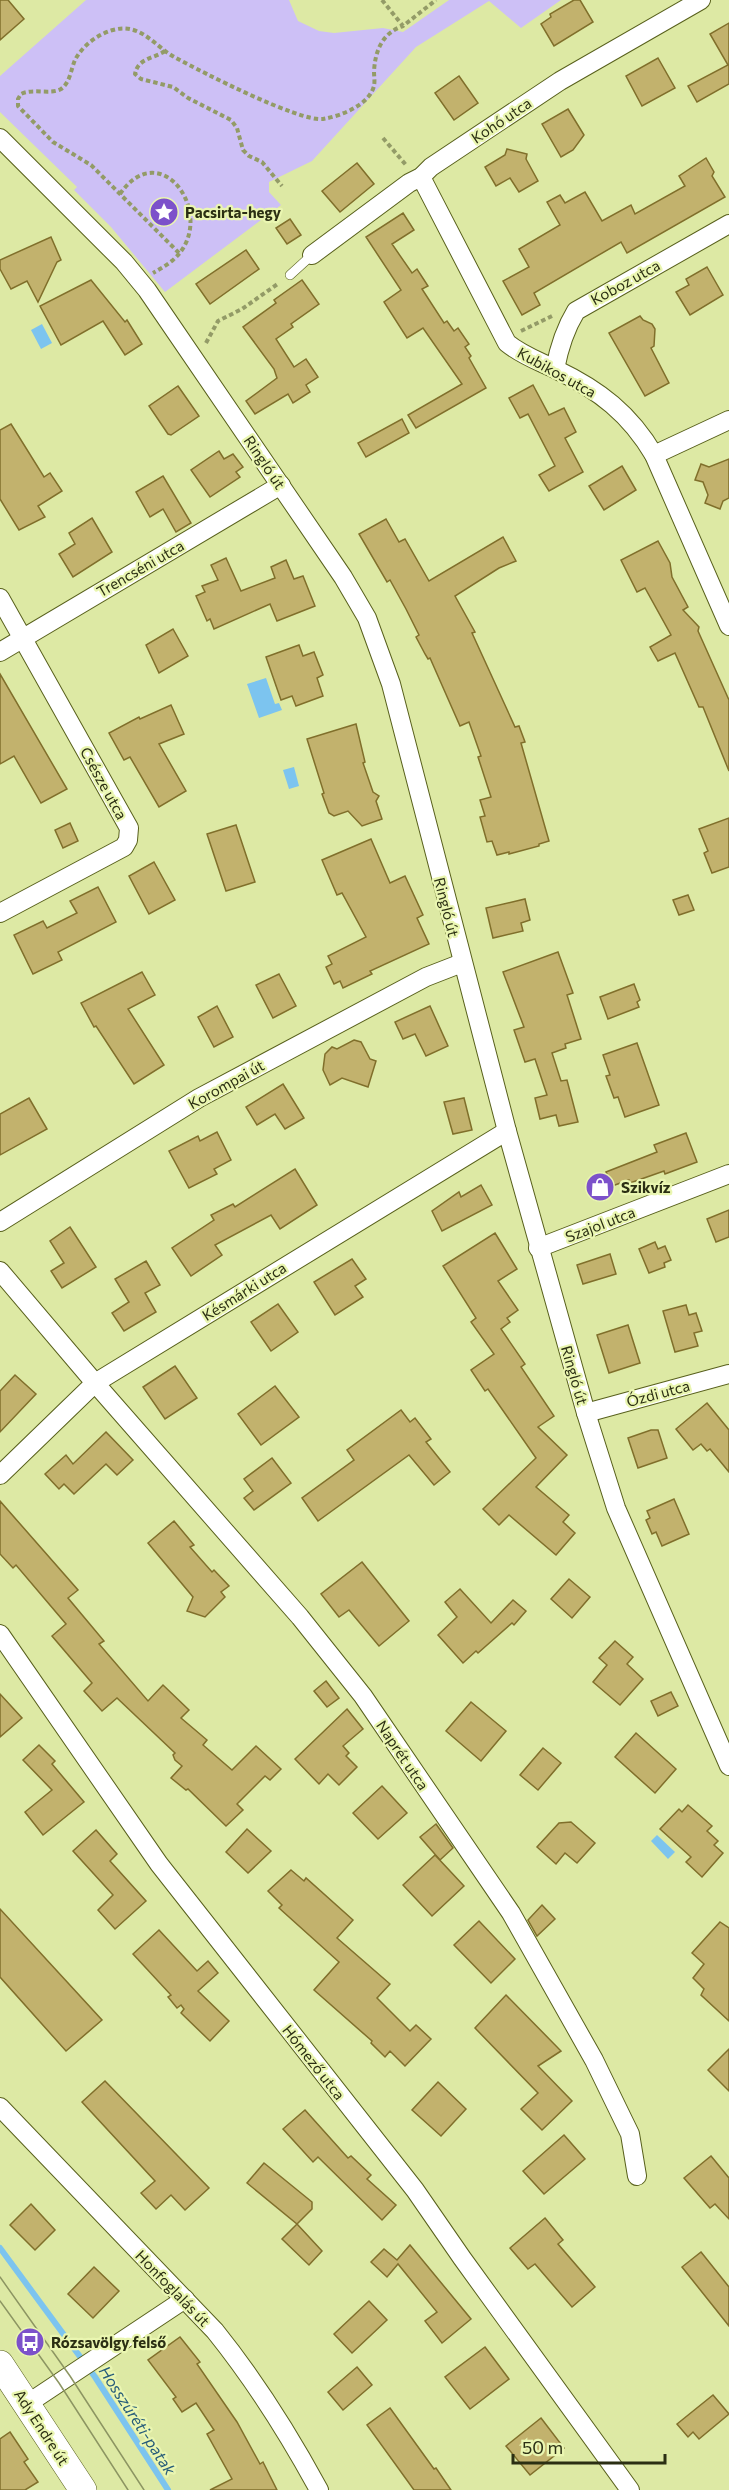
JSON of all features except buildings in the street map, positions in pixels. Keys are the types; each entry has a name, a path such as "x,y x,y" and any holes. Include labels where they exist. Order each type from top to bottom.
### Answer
{"street":[{"name":"Kohó utca","path":"312,255 409,183 421,177 431,167 560,81 701,0"},
{"name":"Ringló út","path":"0,138 124,262 140,281 343,577 367,618 391,684 538,1248 586,1413 616,1508 729,1766"},
{"name":"Kubikos utca","path":"421,177 507,343 529,358 583,383 626,416 642,434 654,454 729,626"},
{"name":"Koboz utca","path":"555,369 569,322 576,311 729,224"},
{"path":"654,454 729,420"},
{"name":"Trencséni utca","path":"0,652 281,485"},
{"name":"Csésze utca","path":"0,598 129,828 129,840 124,847 0,913"},
{"name":"Korompai út","path":"0,1222 199,1098 426,977 462,963"},
{"name":"Késmárki utca","path":"0,1475 95,1383 507,1131"},
{"name":"Szajol utca","path":"538,1248 729,1174"},
{"name":"Naprét utca","path":"0,1270 95,1383 300,1617 376,1716 511,1913 594,2060 630,2134 637,2176"},
{"name":"Ózdi utca","path":"586,1413 729,1374"},
{"name":"Hómező utca","path":"0,1634 159,1864 415,2190 630,2490"},
{"name":"Honfoglalás út","path":"0,2107 215,2331 245,2369 284,2426 319,2490"},
{"path":"27,2404 185,2299"},
{"name":"Ady Endre út","path":"2,2371 27,2404 83,2490"}],"lane":[{"path":"290,275 312,255"}],"path":[{"path":"382,0 403,26"},
{"path":"179,252 91,165 52,142 18,106 18,99 26,92 62,88 67,83 82,50 100,34 115,29 138,30 165,51 262,99 307,118 321,119 348,111 370,94 375,84 375,54 383,38 403,26 436,0"},
{"path":"165,51 154,58 141,61 136,66 135,74 141,79 173,87 188,98 231,120 237,128 243,150 249,156 262,162 282,186"},
{"path":"383,138 406,166 421,177"},
{"path":"120,194 127,183 137,176 149,173 160,174 173,180 183,192 189,207 191,219 187,237 179,252 173,260 140,281"},
{"path":"192,355 204,346 218,321 242,309 290,275"}],"shaded area":[{"path":"86,0 289,0 298,21 319,31 334,33 383,28 403,32 449,0 561,0 521,28 489,1 416,47 312,161 269,182 269,192 281,205 165,292 111,227 74,190 77,187 0,112 0,76"}],"water":[{"path":"42,324 52,343 41,349 31,330"},
{"path":"266,678 275,704 279,703 282,710 259,718 247,684"},
{"path":"294,767 299,786 289,789 283,770"},
{"path":"657,1835 675,1852 668,1859 651,1841"}],"waterway":[{"name":"Hosszúréti-patak","path":"0,2248 95,2377 168,2490"}],"tram line":[{"path":"0,2277 70,2376 144,2490"},
{"path":"0,2301 59,2383 128,2490"}],"place":[{"name":"Pacsirta-hegy","path":"164,212"},
{"name":"Szikvíz","path":"600,1187"},
{"name":"Rózsavölgy felső","path":"30,2342"}]}
